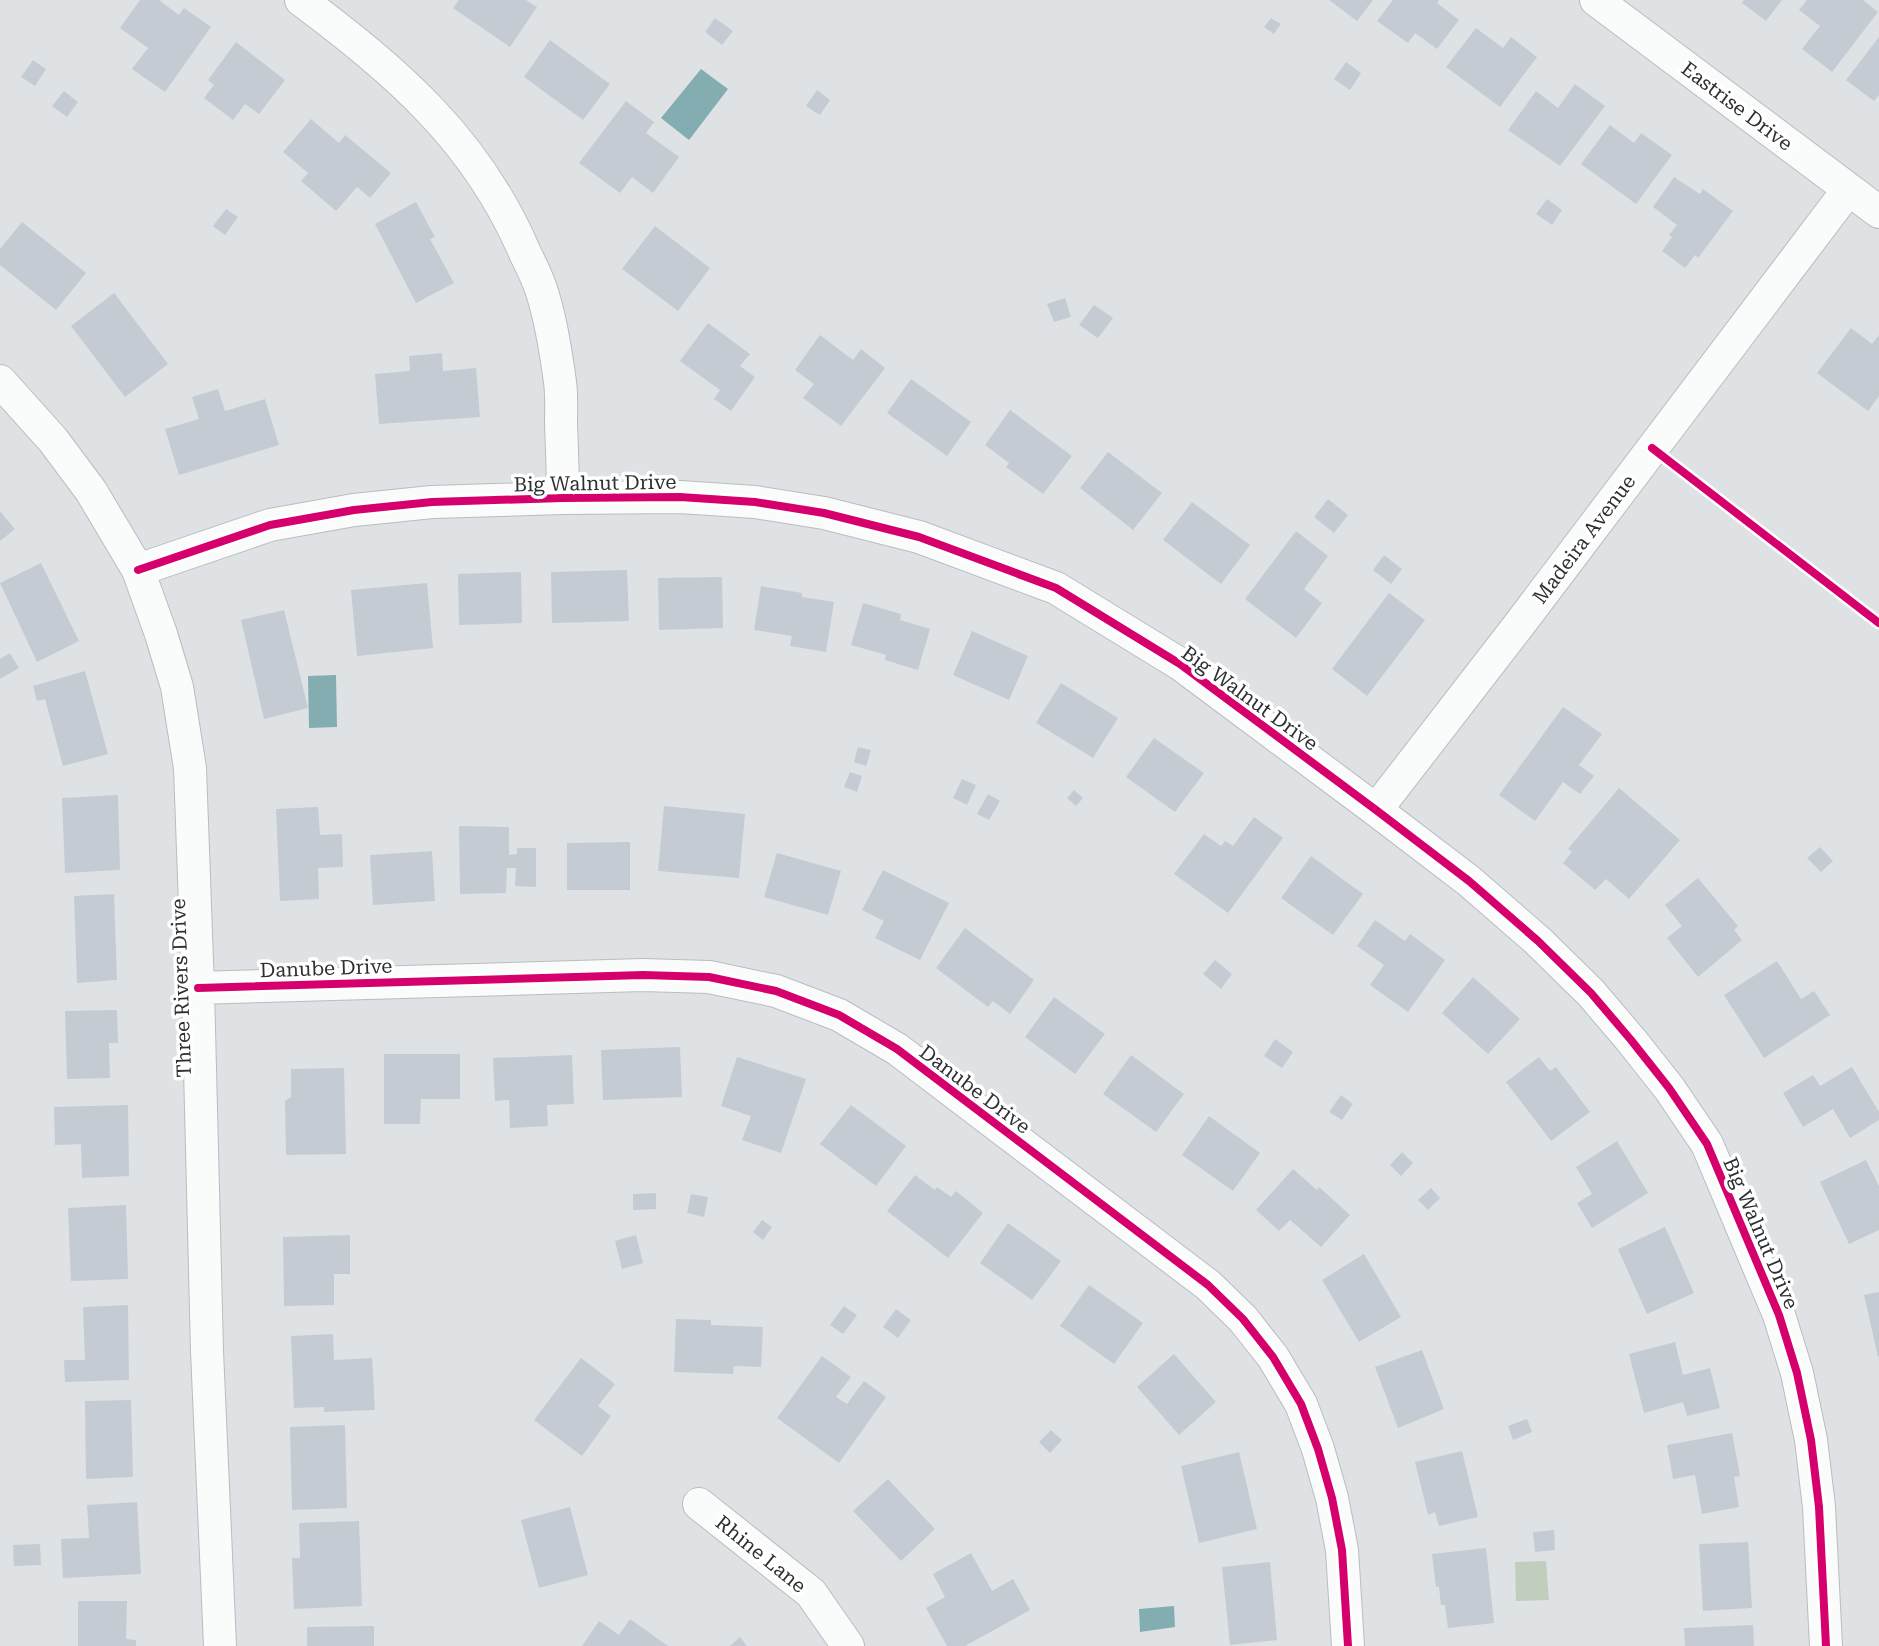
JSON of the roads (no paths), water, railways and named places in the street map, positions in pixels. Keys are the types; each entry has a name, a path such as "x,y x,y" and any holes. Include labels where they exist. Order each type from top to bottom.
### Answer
{"street":[{"path":"301,0 354,40 427,106 456,136 501,203 542,291 550,329 560,385 563,498"},
{"name":"Eastrise Drive","path":"1596,0 1879,212"},
{"name":"Madeira Avenue","path":"1376,810 1848,190"},
{"name":"Three Rivers Drive","path":"0,381 53,440 91,491 138,570 177,687 190,768 207,1351 220,1646"},
{"name":"Big Walnut Drive","path":"138,570 270,525 354,510 432,502 563,498 680,497 755,502 824,513 919,537 1056,588 1180,664 1469,881 1538,941 1591,993 1631,1040 1707,1144 1779,1315 1797,1373 1811,1440 1817,1494 1826,1646"},
{"name":"Danube Drive","path":"198,988 643,975 709,977 776,991 839,1015 897,1049 1208,1285 1243,1319 1273,1357 1301,1404 1318,1449 1342,1550 1348,1646"},
{"name":"Rhine Lane","path":"699,1504 811,1593 848,1646"}],"water":[{"path":"701,69 728,89 689,140 661,118"},
{"path":"336,675 337,727 309,728 308,676"},
{"path":"1174,1606 1175,1627 1140,1632 1139,1609"}]}
